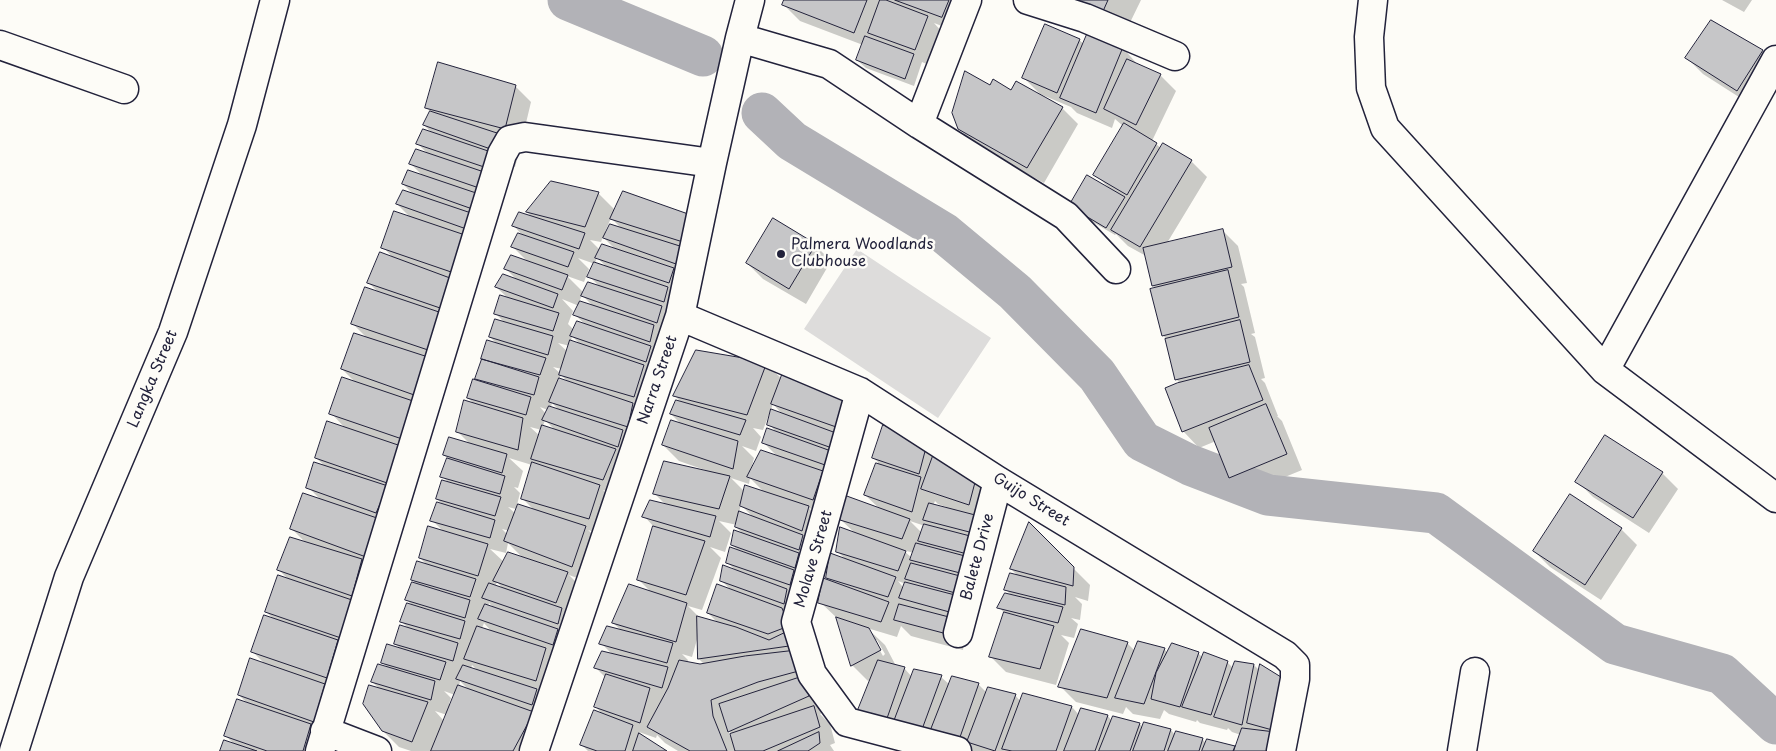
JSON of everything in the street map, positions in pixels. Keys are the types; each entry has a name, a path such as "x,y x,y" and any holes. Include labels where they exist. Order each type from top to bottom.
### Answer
{"street":[{"name":"Langka Street","path":"14,751 69,578 173,332 242,125 275,0"},
{"name":"Narra Street","path":"534,751 680,316 712,163 750,0"},
{"path":"919,124 967,0"},
{"path":"1028,0 1085,18 1175,56"},
{"path":"1372,0 1368,37 1371,88 1386,128 1605,370 1776,498"},
{"path":"740,38 829,64 919,124 1066,216 1116,269"},
{"path":"0,45 124,89"},
{"path":"1605,370 1776,60"},
{"path":"377,751 322,741 502,154 510,140 525,137 712,163"},
{"name":"Guijo Street","path":"680,316 860,392 998,481 1285,655 1295,665 1295,679 1281,751"},
{"name":"Molave Street","path":"860,392 796,622 812,674 847,722 957,751"},
{"name":"Balete Drive","path":"958,633 998,481"},
{"path":"1462,751 1475,672"}],"shaded area":[{"path":"857,249 991,338 938,418 804,329"}],"building":[{"path":"784,0 867,0 854,33 782,5"},
{"path":"880,0 886,0 928,16 915,50 868,33"},
{"path":"895,0 949,0 942,17"},
{"path":"1061,0 1108,0 1100,18"},
{"path":"1711,20 1763,50 1737,91 1685,58"},
{"path":"1045,24 1080,39 1057,93 1022,78"},
{"path":"1088,32 1123,47 1096,113 1060,98"},
{"path":"865,36 914,54 905,79 856,60"},
{"path":"1127,59 1161,74 1136,125 1104,109"},
{"path":"438,62 516,85 505,129 425,108"},
{"path":"965,71 990,85 993,79 1011,90 1016,81 1063,107 1027,168 958,129 952,113"},
{"path":"430,111 503,135 499,152 423,125"},
{"path":"1124,123 1157,143 1127,195 1093,175"},
{"path":"423,129 497,154 493,170 416,144"},
{"path":"1163,143 1192,160 1140,247 1111,230"},
{"path":"416,149 490,174 485,190 409,164"},
{"path":"408,170 482,195 478,211 402,184"},
{"path":"1087,175 1125,197 1106,228 1069,206"},
{"path":"551,181 599,192 585,227 526,212"},
{"path":"403,190 477,215 472,231 396,204"},
{"path":"623,191 691,215 683,242 610,219"},
{"path":"394,211 468,236 457,274 381,248"},
{"path":"519,212 585,233 579,249 512,226"},
{"name":"Palmera Woodlands Clubhouse","path":"773,218 816,244 789,289 746,263"},
{"path":"610,224 683,247 676,264 603,238"},
{"path":"1223,229 1232,267 1152,286 1143,248"},
{"path":"518,233 574,252 568,267 511,247"},
{"path":"602,244 674,268 669,283 595,258"},
{"path":"380,252 450,278 443,309 367,283"},
{"path":"511,255 568,275 562,290 504,269"},
{"path":"594,262 668,287 664,302 587,277"},
{"path":"1228,270 1239,317 1162,336 1150,289"},
{"path":"503,274 558,294 553,308 495,287"},
{"path":"588,282 662,306 657,323 581,296"},
{"path":"365,287 439,312 428,350 351,324"},
{"path":"500,295 559,313 553,331 494,314"},
{"path":"580,301 654,325 650,342 573,315"},
{"path":"495,319 553,336 548,355 489,337"},
{"path":"1240,320 1250,362 1175,380 1165,339"},
{"path":"577,321 651,346 646,362 570,336"},
{"path":"354,333 428,357 417,396 341,369"},
{"path":"487,340 546,358 540,375 481,359"},
{"path":"570,340 644,365 634,397 559,375"},
{"path":"696,350 767,362 747,415 673,396"},
{"path":"482,359 539,377 534,395 475,379"},
{"path":"1249,365 1263,400 1182,432 1165,388 1177,383"},
{"path":"782,375 850,398 839,428 771,404"},
{"path":"342,377 416,402 405,440 329,414"},
{"path":"559,378 633,403 628,427 549,402"},
{"path":"473,379 531,397 526,415 467,398"},
{"path":"464,400 523,418 518,450 456,432"},
{"path":"676,400 746,420 740,435 670,414"},
{"path":"1266,404 1287,454 1229,478 1209,428"},
{"path":"549,406 623,430 618,447 542,420"},
{"path":"771,409 836,433 832,448 767,425"},
{"path":"671,420 738,441 733,469 662,445"},
{"path":"327,421 401,446 390,484 315,458"},
{"path":"542,425 616,449 603,480 531,459"},
{"path":"883,425 928,440 919,474 872,458"},
{"path":"767,428 831,451 828,466 762,443"},
{"path":"1605,435 1663,472 1633,518 1575,482"},
{"path":"449,437 507,454 502,473 443,455"},
{"path":"761,450 823,471 813,500 747,477"},
{"path":"933,456 978,471 969,505 921,489"},
{"path":"447,458 505,476 500,494 440,477"},
{"path":"664,461 730,476 719,509 653,494"},
{"path":"314,462 388,486 376,513 306,488"},
{"path":"532,462 600,485 589,519 521,499"},
{"path":"876,463 921,477 912,512 864,495"},
{"path":"442,480 501,497 495,516 436,499"},
{"path":"745,485 809,506 802,531 740,506"},
{"path":"303,493 377,518 366,557 290,529"},
{"path":"1570,494 1622,528 1585,585 1533,551"},
{"path":"844,495 910,519 902,539 840,520"},
{"path":"650,500 716,516 710,537 642,517"},
{"path":"437,502 495,520 490,538 430,521"},
{"path":"929,503 979,516 977,534 923,520"},
{"path":"518,504 586,526 572,567 504,541"},
{"path":"739,511 803,535 799,550 735,527"},
{"path":"1029,522 1074,567 1073,586 1010,569"},
{"path":"924,524 974,537 971,555 918,541"},
{"path":"428,526 488,544 478,576 419,558"},
{"path":"653,526 705,541 686,595 637,580"},
{"path":"840,527 906,551 898,571 836,552"},
{"path":"734,530 799,553 795,568 731,545"},
{"path":"290,537 362,559 352,596 277,570"},
{"path":"916,543 965,556 964,574 910,560"},
{"path":"730,547 794,570 790,585 726,563"},
{"path":"508,552 568,572 556,603 493,581"},
{"path":"830,553 896,577 888,597 826,578"},
{"path":"417,561 476,579 470,597 411,580"},
{"path":"911,563 960,576 959,594 905,579"},
{"path":"723,565 787,589 784,604 720,581"},
{"path":"1010,573 1066,587 1065,605 1004,590"},
{"path":"278,575 352,600 341,638 265,612"},
{"path":"823,578 889,602 881,622 818,603"},
{"path":"412,582 470,600 465,618 405,600"},
{"path":"905,582 955,595 953,613 899,598"},
{"path":"489,583 562,608 558,624 482,598"},
{"path":"629,584 687,603 676,642 612,623"},
{"path":"717,584 782,608 789,626 768,634 707,613"},
{"path":"1005,593 1063,607 1058,623 997,608"},
{"path":"407,603 465,621 460,639 400,622"},
{"path":"485,604 558,629 553,645 478,619"},
{"path":"899,604 949,617 947,634 894,620"},
{"path":"1004,612 1054,626 1040,669 989,657"},
{"path":"264,615 338,640 327,678 251,652"},
{"path":"697,616 736,627 769,640 792,629 796,645 698,659"},
{"path":"836,617 869,628 881,650 851,666"},
{"path":"400,625 458,643 453,661 394,644"},
{"path":"477,626 546,648 536,681 464,659"},
{"path":"607,626 673,643 667,663 599,644"},
{"path":"1081,629 1128,642 1107,698 1058,687"},
{"path":"1138,641 1165,648 1144,704 1115,698"},
{"path":"1172,643 1199,652 1180,707 1151,699 1156,673"},
{"path":"387,644 446,662 440,680 381,663"},
{"path":"800,650 806,669 758,682 711,700 713,716 727,751 690,751 647,727 668,688 679,660 700,664 745,656"},
{"path":"602,651 668,667 662,688 594,668"},
{"path":"1204,652 1228,661 1211,715 1182,707"},
{"path":"250,658 325,684 314,722 238,695"},
{"path":"878,660 905,667 885,724 856,715"},
{"path":"1235,661 1254,664 1242,725 1214,717"},
{"path":"378,664 435,681 431,700 371,682"},
{"path":"1260,664 1281,677 1276,731 1247,723"},
{"path":"463,665 537,689 532,705 456,679"},
{"path":"914,669 942,675 921,732 893,724"},
{"path":"606,674 650,688 640,723 594,707"},
{"path":"804,676 809,696 728,732 719,704"},
{"path":"952,676 979,683 959,740 930,732"},
{"path":"369,685 428,702 412,742 382,731 363,704"},
{"path":"458,685 534,712 513,751 431,751"},
{"path":"988,687 1016,694 995,751 967,742"},
{"path":"1023,693 1072,706 1056,751 1012,751 1002,749"},
{"path":"237,699 311,724 303,751 267,751 224,736"},
{"path":"814,706 820,727 763,751 735,751 730,734"},
{"path":"1081,708 1108,715 1095,751 1064,751"},
{"path":"594,710 633,725 625,751 597,751 580,745"},
{"path":"1113,716 1140,723 1130,751 1099,751"},
{"path":"1144,722 1171,729 1164,751 1133,751"},
{"path":"1242,728 1275,732 1271,751 1234,751"},
{"path":"1176,731 1203,738 1199,751 1168,751"},
{"path":"819,732 820,743 808,751 778,751"},
{"path":"639,733 667,751 633,751"},
{"path":"1207,739 1235,746 1233,751 1202,751"},
{"path":"224,740 257,751 220,751"}],"waterway":[{"path":"568,0 703,56"},
{"path":"762,113 792,141 944,233 1015,292 1097,375 1142,441 1190,465 1268,495 1436,513 1615,644 1722,674 1776,724"}],"place":[{"name":"Palmera Woodlands Clubhouse","path":"781,254"}]}
